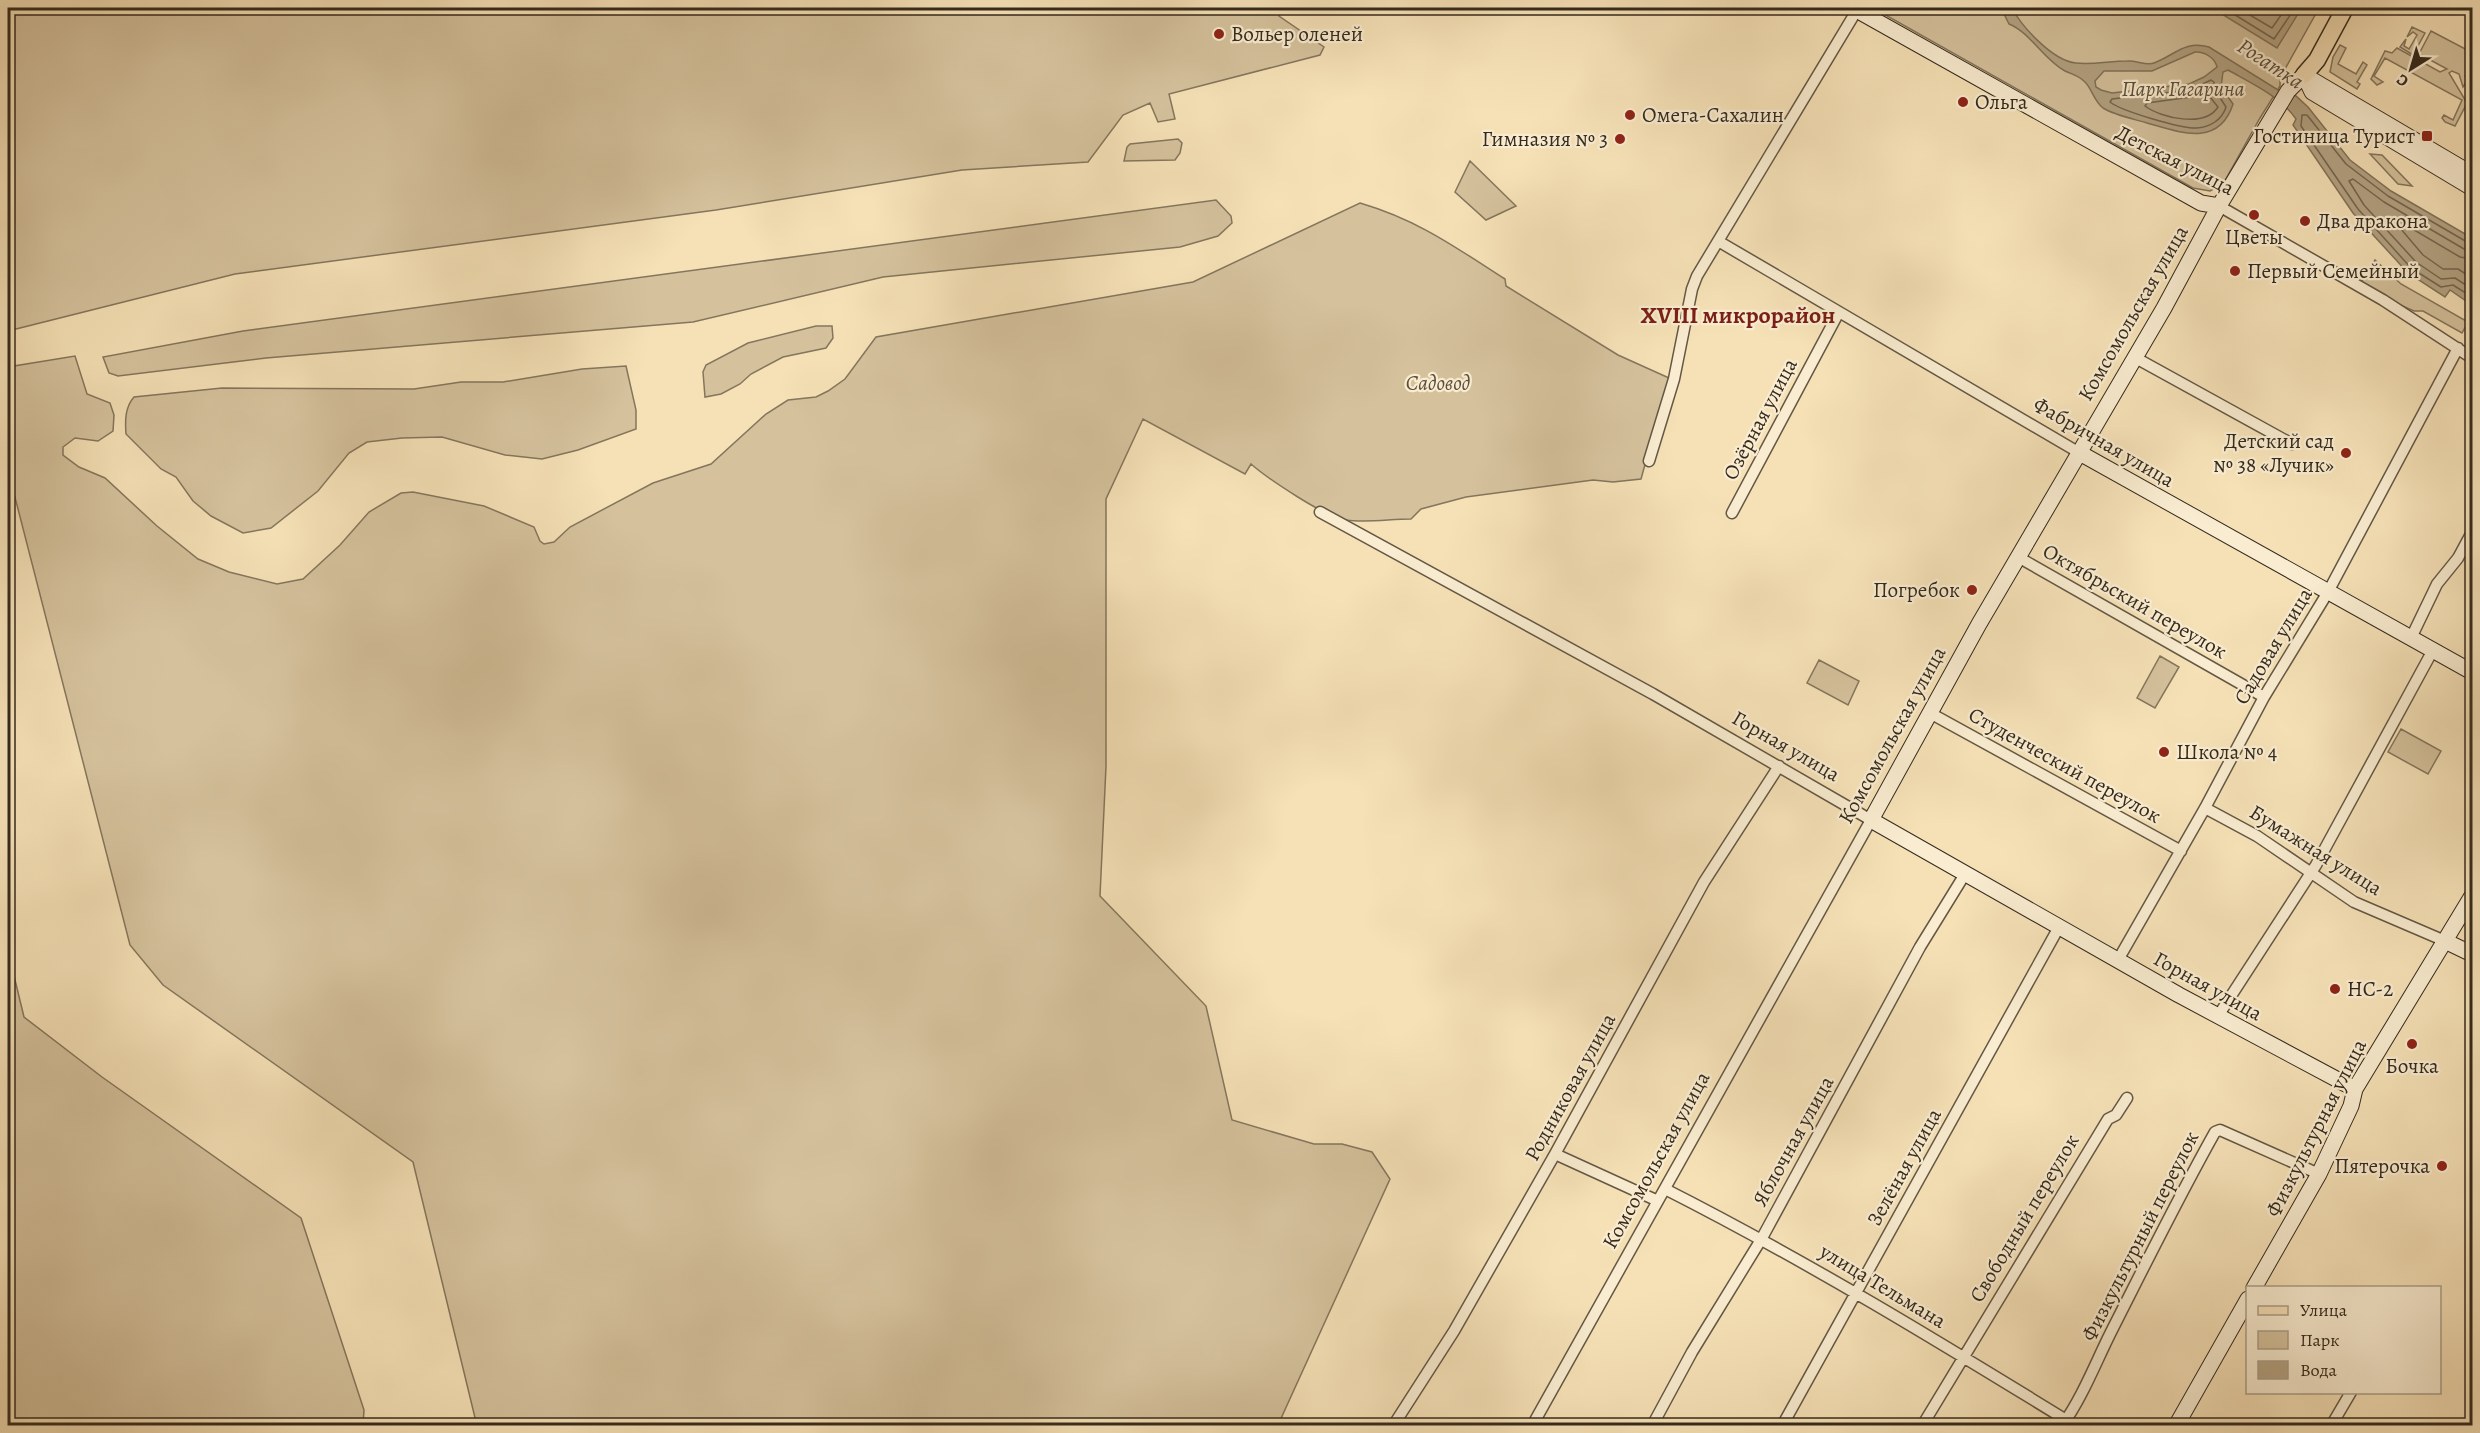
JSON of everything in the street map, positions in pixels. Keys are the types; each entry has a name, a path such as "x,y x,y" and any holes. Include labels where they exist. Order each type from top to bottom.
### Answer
{"main road":[{"name":"Комсомольская улица","path":"2304,75 2308,54 2337,8"},
{"name":"Комсомольская улица","path":"2304,75 2317,60 2345,8"}],"street":[{"path":"1649,461 1674,379 1692,288 1855,9"},
{"name":"Детская улица","path":"1855,9 2202,203 2219,206 2383,300 2472,358"},
{"name":"Комсомольская улица","path":"1532,1425 2078,452 2164,308 2219,206 2277,109 2288,91 2304,75"},
{"path":"2304,75 2472,174"},
{"path":"2304,75 2312,92 2472,188"},
{"name":"Фабричная улица","path":"1718,241 2078,452 2472,672"},
{"name":"Озёрная улица","path":"1732,513 1839,312"},
{"name":"Садовая улица","path":"2118,960 2205,808 2264,697 2328,592 2458,348"},
{"path":"2134,357 2292,444"},
{"name":"Горная улица","path":"1320,512 1653,694 2059,927 2355,1089"},
{"path":"2411,638 2437,584 2458,558 2472,532"},
{"name":"Октябрьский переулок","path":"2018,557 2264,697"},
{"path":"2218,1016 2310,872 2373,763 2433,650"},
{"name":"Студенческий переулок","path":"1930,713 2181,851"},
{"name":"Родниковая улица","path":"1393,1425 1455,1331 1704,882 1779,766"},
{"name":"Бумажная улица","path":"2205,808 2257,836 2354,902 2472,954"},
{"name":"Яблочная улица","path":"1652,1425 1692,1352 1762,1238 1920,947 1965,874"},
{"name":"Физкультурная улица","path":"2255,1286 2319,1174 2351,1106 2355,1089 2472,896"},
{"name":"Зелёная улица","path":"1782,1425 2059,927"},
{"name":"Свободный переулок","path":"1922,1425 2108,1119 2116,1115 2127,1098"},
{"name":"Физкультурный переулок","path":"2068,1423 2173,1209 2215,1132 2220,1130 2319,1174"},
{"path":"1555,1154 1658,1201"},
{"name":"улица Тельмана","path":"1665,1189 1762,1238 1857,1292 2068,1423"},
{"path":"2176,1425 2246,1301"},
{"path":"2331,1425 2350,1394"}],"green space":[{"path":"8,8 1283,8 1279,16 1324,47 1320,55 1169,94 1175,119 1158,122 1150,103 1123,115 1088,162 962,170 716,210 235,274 8,331"},
{"name":"Парк Гагарина","path":"1873,8 2319,8 2280,78 2280,86 2223,184 2210,191 2193,188"},
{"path":"2412,27 2425,33 2413,55 2400,47 2406,39 2404,46 2409,49 2417,35 2413,32 2407,37"},
{"path":"2431,31 2469,51 2472,45 2472,52 2466,63 2472,63 2472,71 2470,69 2465,76 2468,79 2463,87 2459,74 2452,71 2449,73 2467,103 2455,126 2445,122 2442,118 2444,115 2453,120 2462,100 2385,58 2374,76 2383,82 2377,85 2371,79 2385,51 2392,53 2397,48 2440,72 2447,69 2419,54"},
{"path":"2340,45 2346,48 2338,64 2356,74 2363,62 2367,65 2357,82 2360,84 2357,89 2330,72 2333,57"},
{"path":"1178,139 1182,143 1180,153 1175,160 1124,161 1127,147 1130,144"},
{"path":"2370,154 2382,155 2412,186 2398,184"},
{"path":"1470,161 1516,206 1486,220 1455,192"},
{"path":"1216,200 1231,216 1232,223 1218,236 1180,247 883,277 693,322 266,358 118,376 109,373 103,357 243,331"},
{"name":"Садовод","path":"1360,203 1400,218 1435,235 1505,279 1506,286 1618,355 1669,378 1641,479 1613,482 1593,480 1466,497 1421,509 1411,519 1354,521 1337,518 1311,505 1251,464 1245,474 1143,419 1106,499 1106,766 1100,896 1206,1006 1232,1120 1314,1144 1342,1144 1372,1152 1390,1179 1278,1425 477,1426 413,1162 163,985 130,945 8,470 8,367 75,356 87,394 110,403 114,415 113,431 98,441 75,438 63,447 63,455 79,467 105,478 157,526 198,559 229,572 277,584 303,579 340,545 369,512 401,493 413,492 484,506 534,527 540,541 544,544 554,542 570,527 653,483 711,464 766,414 788,400 816,397 828,391 845,379 876,337 1193,282"},
{"path":"2375,260 2401,284 2468,322 2462,333 2423,311 2414,311 2386,299 2360,284"},
{"path":"816,326 832,326 833,338 826,348 783,357 751,374 740,384 721,394 705,397 703,372 706,365 748,343"},
{"path":"626,366 636,410 636,429 578,450 542,459 505,455 442,437 367,442 349,453 318,491 271,528 243,533 211,516 193,501 176,477 161,469 126,434 127,410 134,397 222,388 414,389 461,382 503,382 582,369"},
{"path":"2160,656 2179,667 2155,708 2137,698"},
{"path":"1819,660 1859,681 1848,705 1807,683"},
{"path":"2401,729 2441,751 2428,774 2388,752"},
{"path":"8,951 24,1017 102,1077 301,1218 364,1410 363,1425 8,1425"}],"water":[{"path":"2001,8 2012,8 2023,24 2048,50 2067,61 2076,63 2130,61 2151,64 2193,45 2209,47 2278,90 2296,96 2308,107 2350,160 2391,191 2472,238 2472,305 2450,290 2445,297 2408,273 2353,213 2293,125 2296,119 2282,103 2255,85 2228,70 2223,72 2221,87 2233,104 2227,118 2218,127 2208,132 2185,133 2172,130 2118,115 2103,108 2078,76 2057,66 2024,33 2009,24","holes":["2198,52 2212,58 2217,67 2204,77 2189,84 2112,93 2096,87 2095,81 2104,71 2152,71"]},
{"path":"2212,8 2298,8 2301,9 2277,48"}],"place":[{"name":"Вольер оленей","path":"1219,34"},
{"name":"Ольга","path":"1963,102"},
{"name":"Омега-Сахалин","path":"1630,115"},
{"name":"Гостиница Турист","path":"2427,136"},
{"name":"Гимназия № 3","path":"1620,139"},
{"name":"Цветы","path":"2254,215"},
{"name":"Два дракона","path":"2305,221"},
{"name":"Первый Семейный","path":"2235,271"},
{"name":"Детский сад № 38 «Лучик»","path":"2346,453"},
{"name":"Погребок","path":"1972,590"},
{"name":"Школа № 4","path":"2164,752"},
{"name":"НС-2","path":"2335,989"},
{"name":"Бочка","path":"2412,1044"},
{"name":"Пятерочка","path":"2442,1166"}],"district":[{"name":"XVIII микрорайон","path":"1738,315"}],"water label":[{"name":"Рогатка","path":"2271,63"}]}
